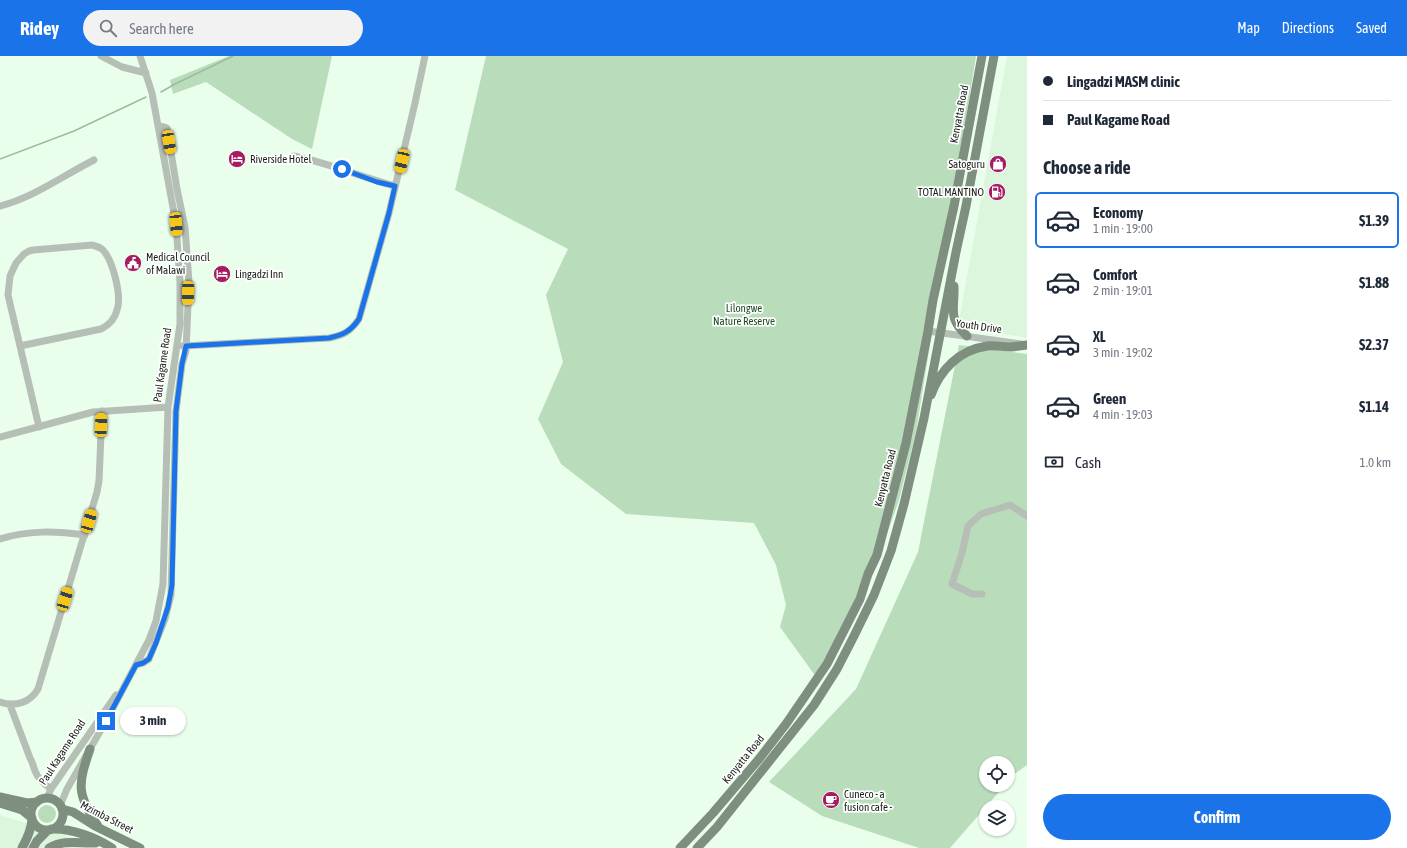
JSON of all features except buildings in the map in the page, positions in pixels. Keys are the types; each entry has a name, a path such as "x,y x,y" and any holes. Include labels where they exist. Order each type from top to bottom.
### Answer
{"main road":[{"name":"Kenyatta Road","path":"680,848 739,783 778,735 803,700 827,664 860,599 868,574 877,555 906,443 933,300 954,206 982,56"},
{"name":"Kenyatta Road","path":"697,848 717,828 814,705 838,669 874,595 891,551 904,504 924,418 994,56"},
{"path":"952,270 954,287 953,311 955,322 967,336"},
{"path":"924,418 934,389 942,373 951,362 962,355 985,346 1011,347 1027,345"},
{"path":"90,749 82,772 81,788 83,800 100,829"},
{"path":"0,797 27,803 51,799 61,807 63,817 59,825 50,830 32,848"},
{"path":"22,848 28,839 32,827 32,810 39,801"},
{"path":"0,803 22,810 41,829 50,830 62,828 108,846"},
{"name":"Mzimba Street","path":"61,807 73,812 100,829 140,848"},
{"path":"49,848 62,843 72,842 108,846"}],"street":[{"path":"101,56 122,67 146,72"},
{"name":"Paul Kagame Road","path":"61,807 67,789 149,640 156,621 162,596 168,407 177,346 181,302 176,224 158,125 146,72 140,56"},
{"path":"177,346 329,338 345,334 350,330 359,319 389,213 415,103 424,56"},
{"path":"136,665 149,659 165,619 171,595 176,411 182,364 186,346 188,282 185,227 167,128 158,125"},
{"path":"294,156 310,159 377,182 395,186"},
{"path":"0,206 33,193 94,160"},
{"path":"20,346 101,329 110,324 117,310 118,300 112,266 106,253 100,248 92,245 33,250 24,254 19,259 10,276 8,289 20,346 39,427"},
{"name":"Youth Drive","path":"928,330 1027,345"},
{"path":"0,437 102,411 168,407"},
{"path":"0,702 10,705 17,704 32,697 38,689 85,535 99,481 102,411"},
{"path":"982,594 972,594 952,584 962,553 968,526 981,514 1010,505 1027,516"},
{"path":"0,539 30,532 71,533 85,535"},
{"name":"Paul Kagame Road","path":"39,801 47,798 51,789 130,675"},
{"path":"10,705 35,771 43,784 51,789"}],"shaded area":[{"path":"1007,56 1027,56 1027,338 958,326"},
{"path":"0,815 70,837 89,848 0,848"}],"green space":[{"path":"229,56 332,56 312,149 292,139 206,82 173,94 170,80"},
{"name":"Lilongwe Nature Reserve","path":"486,56 976,56 916,432 899,500 876,565 819,681 780,627 786,605 776,565 754,523 626,514 561,464 538,419 563,362 546,295 568,249 455,190"},
{"path":"959,345 1027,354 1027,765 1015,774 1015,756 979,756 979,792 999,792 992,800 979,800 979,815 950,848 919,848 822,816 769,782 856,689 918,552"},
{"path":"47,805 53,808 56,814 53,820 47,823 41,820 38,814 41,808"}],"waterway":[{"path":"161,92 233,56"},
{"path":"0,159 74,131 146,97"}],"place":[{"name":"Riverside Hotel","path":"237,159"},
{"name":"Satoguru","path":"998,164"},
{"name":"TOTAL MANTINO","path":"997,192"},
{"name":"Medical Council of Malawi","path":"133,263"},
{"name":"Lingadzi Inn","path":"222,274"},
{"name":"Cuneco - a fusion cafe -","path":"831,800"}],"route":[{"path":"106,721 136,665 149,659 165,619 171,595 176,411 178,387 186,346 329,338 345,334 359,319 389,213 395,186 377,182 342,169"}]}
